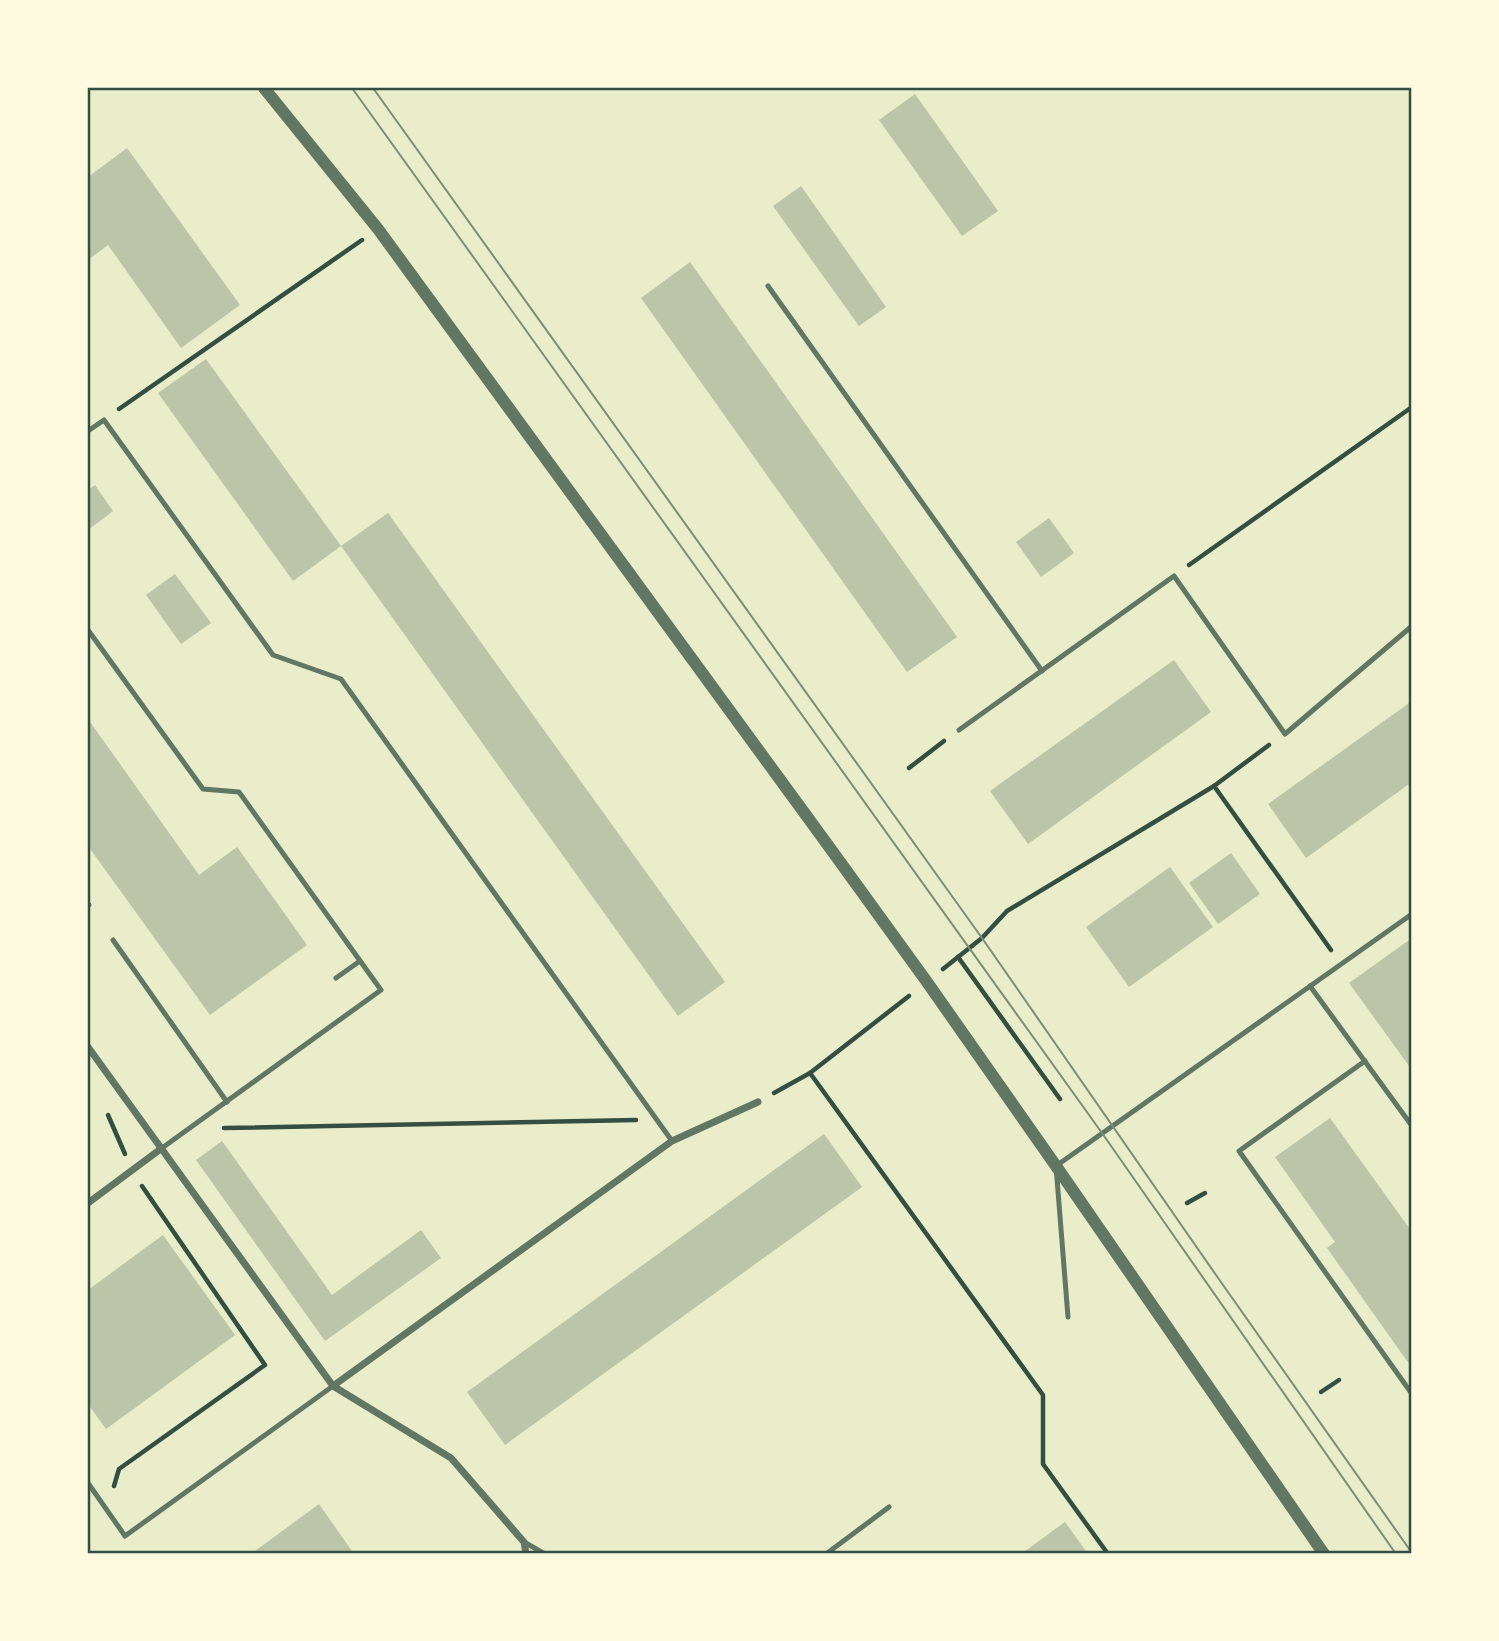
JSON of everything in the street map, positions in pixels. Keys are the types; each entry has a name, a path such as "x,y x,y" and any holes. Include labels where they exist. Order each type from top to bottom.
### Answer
{"street":[{"path":"264,88 378,229 927,982 1324,1553"},
{"path":"88,1047 333,1386 452,1458 524,1542 526,1553"},
{"path":"333,1386 672,1141 758,1102"},
{"path":"88,1203 162,1148"}],"lane":[{"path":"768,286 1042,671"},
{"path":"88,431 104,420 273,655 341,679 672,1141"},
{"path":"959,730 1174,576 1284,734 1412,626"},
{"path":"88,629 203,789 239,792 381,990 162,1148"},
{"path":"1068,1317 1056,1166 1412,914"},
{"path":"113,940 227,1102"},
{"path":"336,978 360,961"},
{"path":"1310,986 1412,1126"},
{"path":"1365,1061 1239,1151 1412,1394"},
{"path":"88,1483 125,1536 333,1386"},
{"path":"825,1553 889,1507"},
{"path":"524,1542 545,1553"}],"path":[{"path":"104,420 378,229"},
{"path":"1174,576 1412,407"},
{"path":"909,768 959,730"},
{"path":"758,1102 810,1073 982,938 1007,911 1214,786 1284,734"},
{"path":"1214,786 1341,964"},
{"path":"958,957 1060,1099"},
{"path":"810,1073 1043,1395 1043,1464 1108,1553"},
{"path":"107,1511 119,1469 265,1365 132,1170 108,1115"},
{"path":"188,1129 657,1119"},
{"path":"1187,1203 1205,1193"},
{"path":"1321,1392 1339,1380"}],"building":[{"path":"915,94 998,211 962,236 879,120"},
{"path":"127,148 240,305 181,348 108,245 88,260 88,177"},
{"path":"801,186 886,307 859,326 773,206"},
{"path":"690,262 957,637 907,672 641,298"},
{"path":"206,359 341,546 293,581 158,393"},
{"path":"95,485 113,511 88,530 88,490"},
{"path":"388,513 725,982 678,1016 341,546"},
{"path":"1049,518 1074,553 1041,577 1016,542"},
{"path":"175,574 211,623 181,644 146,595"},
{"path":"1174,660 1211,712 1028,844 990,791"},
{"path":"1412,701 1412,782 1306,858 1268,804"},
{"path":"88,719 199,875 237,847 307,945 210,1015 88,846"},
{"path":"1231,853 1260,894 1218,924 1189,883"},
{"path":"1170,867 1213,927 1129,987 1086,927"},
{"path":"1412,938 1412,1070 1349,983"},
{"path":"1330,1118 1412,1232 1412,1368 1327,1248 1335,1242 1275,1157"},
{"path":"824,1134 862,1187 505,1445 467,1392"},
{"path":"222,1141 332,1295 421,1230 441,1258 325,1341 196,1160"},
{"path":"163,1235 235,1335 106,1429 88,1404 88,1290"},
{"path":"319,1504 354,1554 251,1554"},
{"path":"1065,1522 1088,1554 1021,1554"}],"tram line":[{"path":"352,88 1102,1133 1396,1554"},
{"path":"373,88 982,938 1412,1553"}]}
